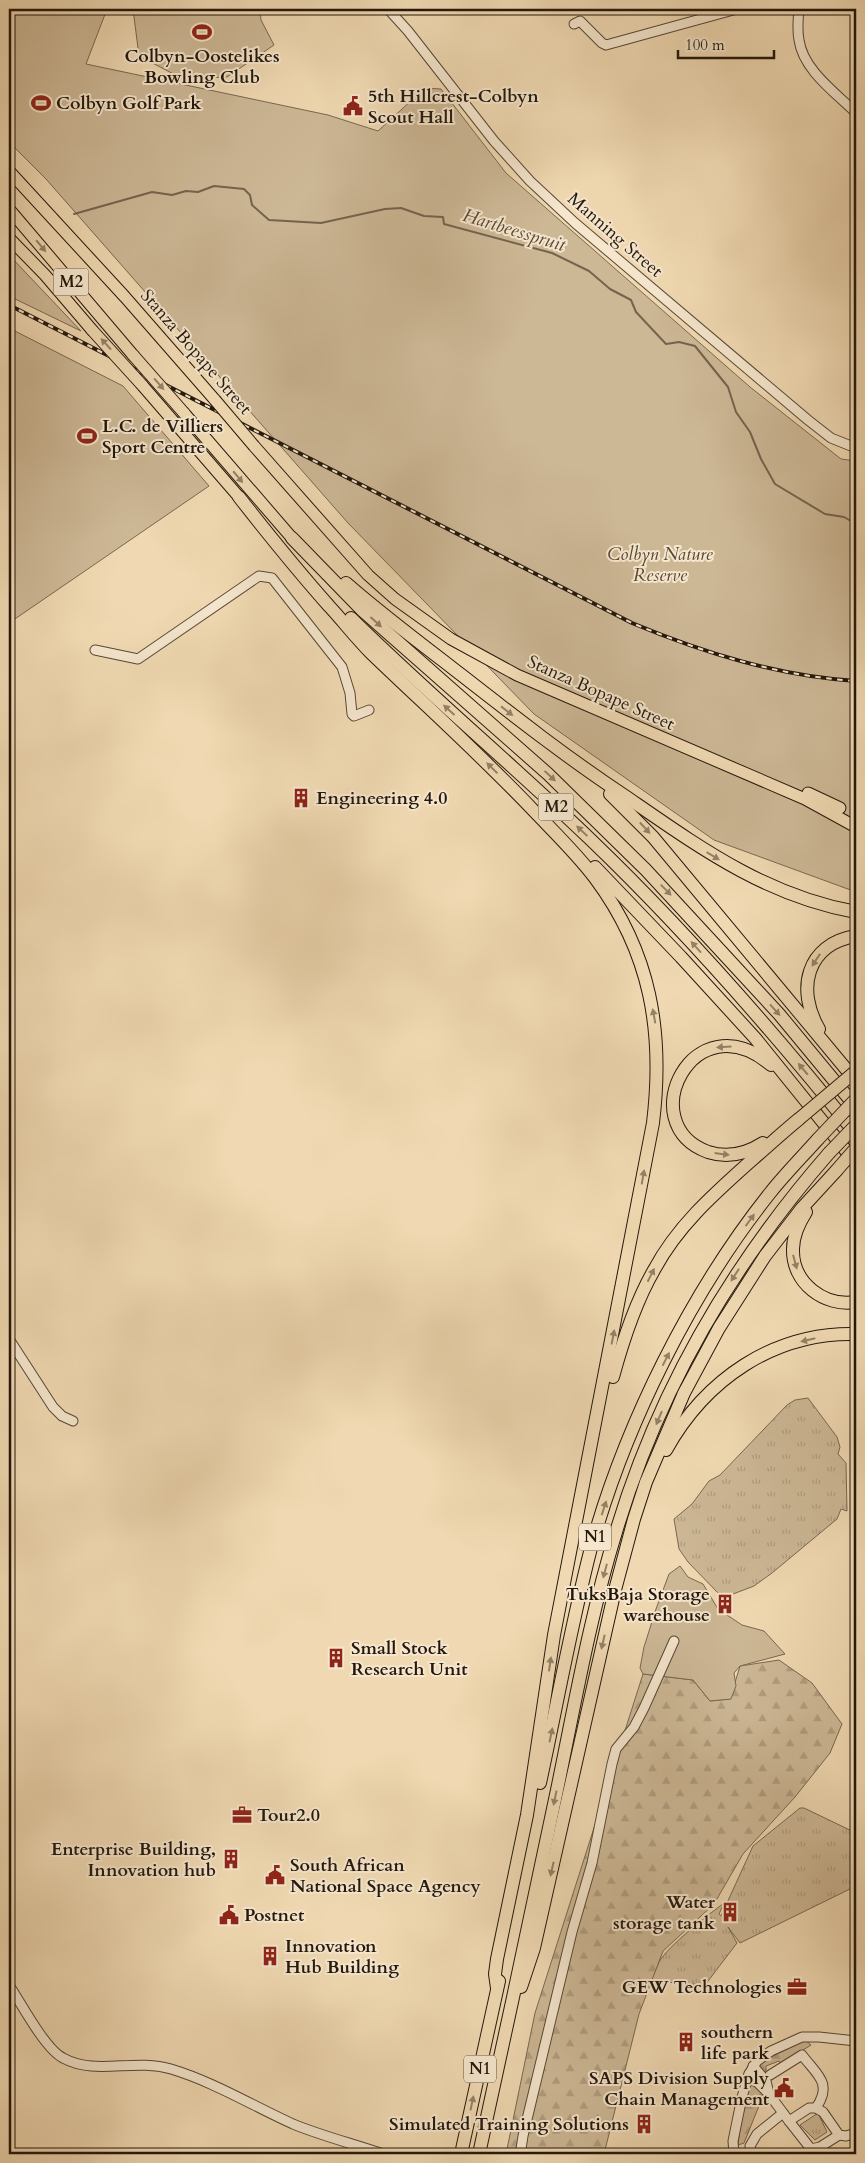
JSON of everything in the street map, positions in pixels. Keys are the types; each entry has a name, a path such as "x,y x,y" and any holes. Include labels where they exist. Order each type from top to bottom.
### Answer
{"highway":[{"path":"239,497 306,580 368,650 578,849 681,957 773,1060 854,1157 835,1172 802,1208 765,1256 718,1328 666,1433 640,1499 632,1527 601,1651 534,1948 527,1974 512,2001"},
{"name":"M2","path":"239,497 350,618 590,838 643,891 777,1038 856,1134"},
{"path":"292,538 392,620 557,749 617,800 648,831 854,1076"},
{"name":"M2","path":"292,538 364,611 548,774 646,870 779,1014 856,1106"},
{"path":"557,749 693,843 742,873 800,898 856,912"},
{"path":"497,1988 495,1974 497,1959 527,1815 554,1635 653,1123 658,1074 656,1025 650,995 629,934 613,905 586,866 514,789"},
{"path":"854,1076 813,1020 806,991 809,974 816,958 833,944 856,936"},
{"path":"797,1120 750,1150 727,1155 710,1152 693,1143 680,1128 673,1107 676,1083 686,1065 705,1051 721,1047 742,1049 757,1055 775,1069 817,1114"},
{"path":"583,1488 625,1336 654,1269 675,1237 699,1207 797,1120 854,1076"},
{"name":"N1","path":"461,2154 591,1548 617,1469 657,1377 700,1295 742,1230 770,1192 856,1099"},
{"name":"N1","path":"478,2154 590,1628 616,1530 630,1491 664,1406 682,1367 714,1310 752,1250 800,1186 856,1125"},
{"path":"835,1172 800,1222 793,1243 794,1260 798,1274 812,1291 833,1302 856,1302"},
{"path":"632,1527 651,1481 668,1447 687,1418 712,1390 748,1362 787,1345 820,1337 856,1334"}],"main road":[{"name":"Stanza Bopape Street","path":"9,171 126,298 353,558 378,584 413,613 451,639 492,663 617,720 804,799 856,827"},
{"name":"M2","path":"9,209 292,538"},
{"name":"M2","path":"9,238 45,275 239,497"},
{"name":"Stanza Bopape Street","path":"353,558 419,611 482,650 552,684 824,800 856,818"}],"street":[{"name":"Manning Street","path":"388,9 413,37 494,141 542,193 808,420 831,438 856,448"},
{"path":"574,24 580,21 602,44 606,45 737,9"},
{"path":"799,9 798,29 801,51 816,72 856,112"},
{"path":"95,650 138,658 258,576 272,578 342,667 350,693 352,714 354,716 369,710"},
{"path":"9,1339 53,1408 62,1416 73,1421"},
{"path":"523,2154 521,2149 525,2126 572,1932 592,1863 616,1750 634,1728 674,1641"},
{"path":"9,1985 44,2038 61,2058 88,2067 137,2064 171,2069 214,2086 294,2124 383,2154"},
{"path":"734,2154 734,2136 751,2070 762,2057 799,2038 820,2036 856,2041"},
{"path":"770,2075 802,2055 821,2080 825,2089 824,2096 816,2108"},
{"path":"751,2070 766,2080 769,2094 811,2149 816,2149 839,2135 846,2136 856,2133"},
{"path":"790,2121 809,2108 816,2108 823,2112 839,2135"},
{"path":"752,2154 750,2146 753,2138 783,2113"}],"green space":[{"name":"Colbyn Nature Reserve","path":"9,9 107,9 86,64 328,115 378,131 425,88 441,89 506,173 750,387 841,459 856,461 856,892 714,840 534,714 348,523 46,179 9,142"},
{"name":"Colbyn-Oostelikes Bowling Club","path":"133,9 260,9 261,20 274,45 227,77 183,79 139,56"},
{"path":"9,255 81,331 9,296"},
{"name":"L.C. de Villiers Sport Centre","path":"9,328 123,386 209,486 9,623"},
{"path":"808,1398 837,1437 840,1447 838,1454 846,1463 847,1511 841,1509 837,1519 754,1586 733,1594 720,1595 688,1562 679,1549 674,1519 692,1504 709,1481 720,1475 787,1405 795,1400"},
{"path":"680,1566 688,1577 703,1584 718,1609 742,1625 764,1631 785,1654 740,1666 734,1673 736,1686 731,1699 710,1701 693,1680 643,1674 640,1668 644,1647 669,1574"},
{"path":"779,1660 812,1683 842,1724 830,1753 795,1797 743,1854 714,1904 663,1951 639,2014 604,2154 506,2154 535,2013 643,1674 693,1680 710,1701 730,1699 740,1666"},
{"path":"800,1808 804,1808 856,1833 856,1886 740,1943 728,1927 737,1943 705,1985 651,1981 664,1955 689,1931 724,1903 719,1914 721,1916 753,1846"},
{"path":"805,2040 811,2045 781,2064 779,2061 766,2066 766,2073 758,2066 765,2060"},
{"path":"746,2083 765,2091 744,2143 738,2145"},
{"path":"818,2113 827,2132 815,2140 800,2125"}],"waterway":[{"name":"Hartbeesspruit","path":"74,214 152,192 172,195 186,191 198,192 214,186 244,189 250,195 252,205 269,220 321,223 385,209 401,208 424,216 443,217 444,224 552,253 589,271 610,289 631,300 636,312 666,344 679,342 695,346 728,387 736,412 750,432 761,459 775,484 825,514 844,517 856,524"}],"railway":[{"path":"9,305 632,623 686,644 742,661 798,674 856,681"}],"place":[{"name":"Colbyn-Oostelikes Bowling Club","path":"202,32"},
{"name":"Colbyn Golf Park","path":"41,103"},
{"name":"5th Hillcrest-Colbyn Scout Hall","path":"353,106"},
{"name":"L.C. de Villiers Sport Centre","path":"87,436"},
{"name":"Engineering 4.0","path":"301,798"},
{"name":"TuksBaja Storage warehouse","path":"725,1604"},
{"name":"Small Stock Research Unit","path":"336,1658"},
{"name":"Tour2.0","path":"242,1815"},
{"name":"Enterprise Building, Innovation hub","path":"231,1859"},
{"name":"South African National Space Agency","path":"275,1875"},
{"name":"Water storage tank","path":"730,1912"},
{"name":"Postnet","path":"229,1915"},
{"name":"Innovation Hub Building","path":"270,1956"},
{"name":"GEW Technologies","path":"797,1987"},
{"name":"southern life park","path":"686,2042"},
{"name":"SAPS Division Supply Chain Management","path":"784,2088"},
{"name":"Simulated Training Solutions","path":"644,2124"}]}
